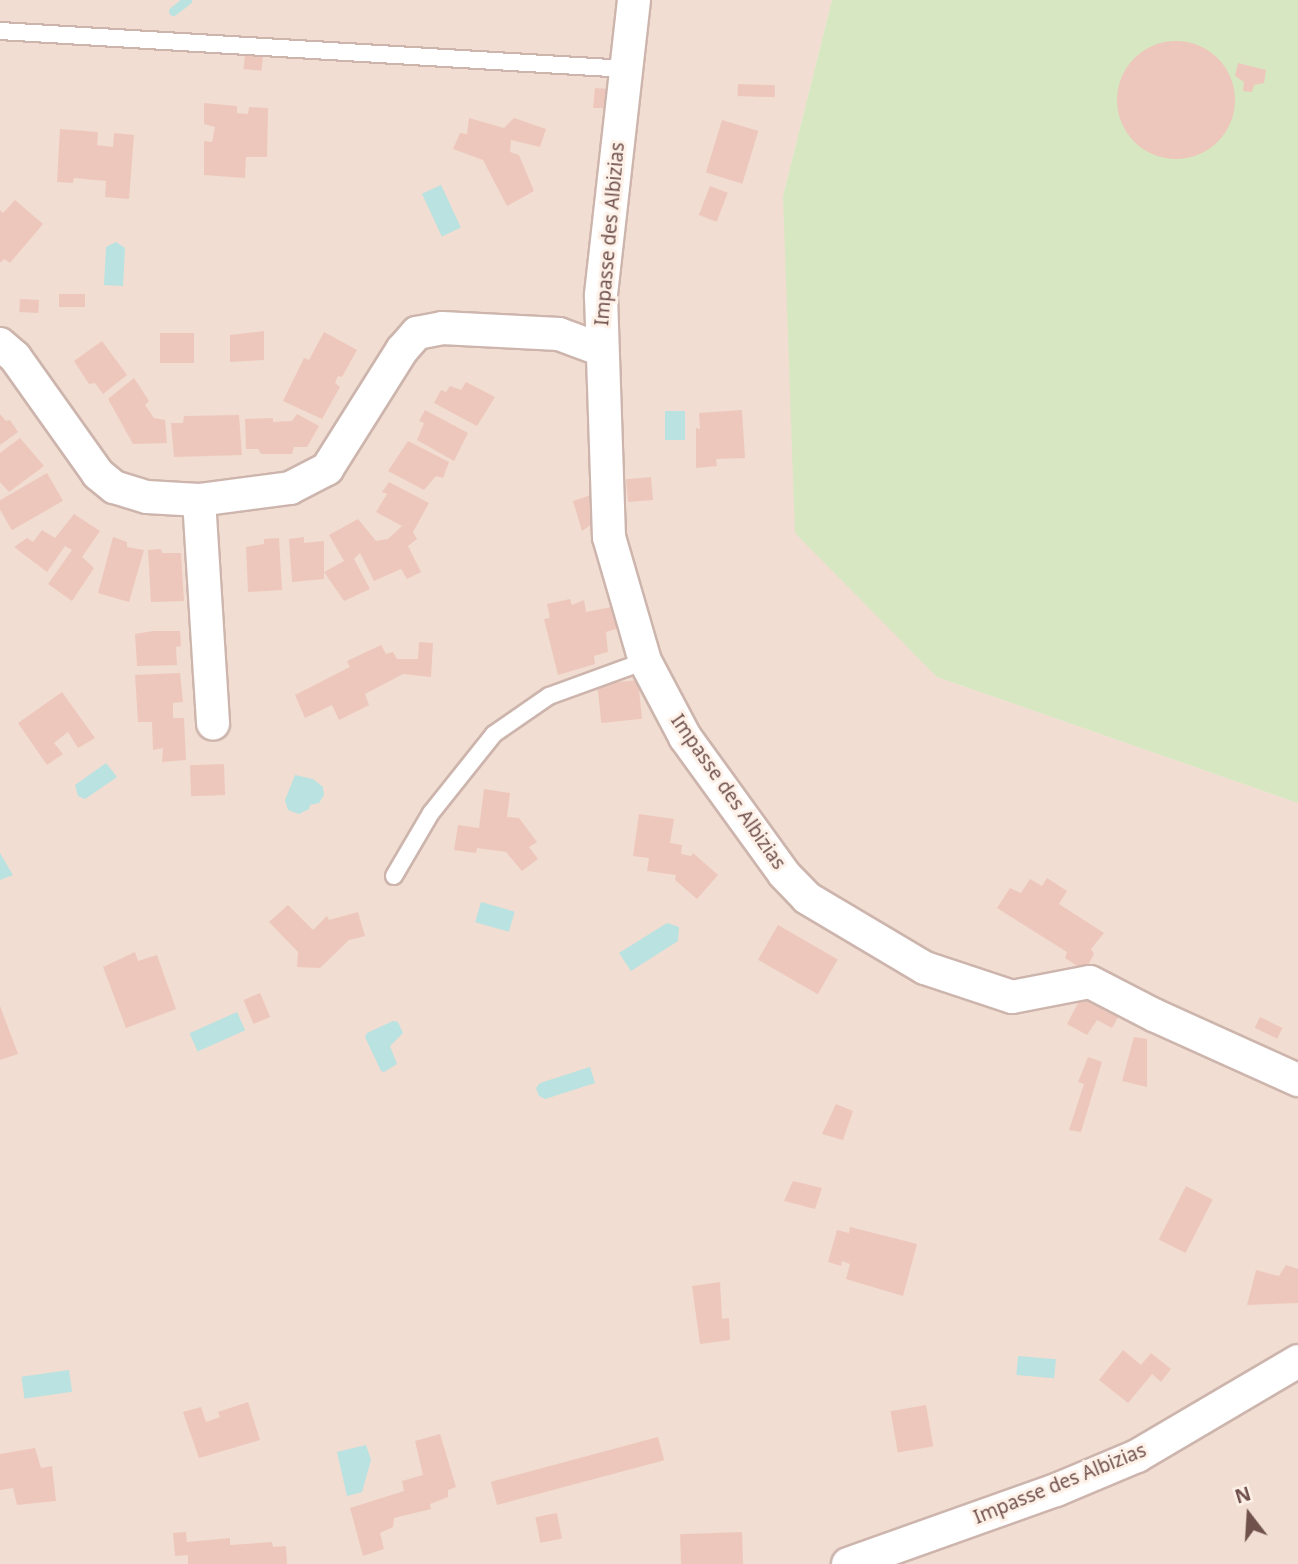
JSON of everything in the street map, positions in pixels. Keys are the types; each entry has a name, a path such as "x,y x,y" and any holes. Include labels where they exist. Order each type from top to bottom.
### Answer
{"street":[{"name":"Impasse des Albizias","path":"634,0 601,296 609,472 609,537 645,661 685,737 784,874 807,898 925,968 1012,997 1090,982 1156,1016 1298,1080"},
{"path":"0,344 15,357 98,474 114,487 147,498 199,500 290,488 327,469 401,350 418,333 442,328 559,334 602,350"},
{"path":"199,500 212,724"},
{"name":"Impasse des Albizias","path":"848,1564 1056,1490 1137,1456 1298,1361"}],"lane":[{"path":"0,31 626,69"},
{"path":"394,876 431,813 494,734 549,696 645,661"}],"shaded area":[{"path":"0,0 832,0 783,196 937,677 1298,803 1298,1564 0,1564"}],"green space":[{"path":"832,0 1298,0 1298,803 937,677 795,533 783,196"}],"water":[{"path":"441,185 461,228 442,236 422,194"},
{"path":"116,242 125,248 123,286 104,285 106,247"},
{"path":"665,411 685,411 685,440 665,440"},
{"path":"106,763 117,777 85,799 78,796 75,785"},
{"path":"295,775 313,779 323,787 324,795 319,803 310,805 309,809 299,814 288,810 285,800"},
{"path":"0,853 13,875 0,880"},
{"path":"481,902 515,912 509,932 475,922"},
{"path":"667,923 679,927 678,941 631,971 619,953"},
{"path":"237,1012 245,1030 198,1051 189,1033"},
{"path":"393,1021 398,1022 403,1033 390,1046 397,1064 384,1072 381,1071 365,1037 367,1033"},
{"path":"590,1067 595,1083 545,1099 539,1096 536,1088 540,1083"},
{"path":"1018,1356 1056,1359 1054,1378 1016,1375"},
{"path":"69,1370 72,1392 25,1398 21,1377"},
{"path":"366,1445 371,1460 362,1492 347,1496 337,1452"}],"building":[{"path":"1176,41 1199,45 1218,58 1231,77 1235,100 1231,123 1218,142 1199,155 1176,159 1153,155 1134,142 1121,123 1117,100 1121,77 1134,58 1153,45"},
{"path":"245,55 263,57 261,71 244,69"},
{"path":"1238,63 1266,70 1264,83 1254,85 1252,92 1243,91 1244,82 1235,76"},
{"path":"738,84 775,85 775,97 738,96"},
{"path":"595,88 608,89 604,108 593,108"},
{"path":"204,103 237,106 237,113 248,114 249,107 268,108 267,157 246,157 245,178 204,175 204,141 212,142 215,127 204,124"},
{"path":"469,118 504,128 514,118 546,129 540,147 511,140 510,152 519,155 534,191 507,206 483,160 453,149 460,133 467,134"},
{"path":"722,120 758,131 742,184 706,173"},
{"path":"60,129 98,132 97,145 113,147 114,133 134,135 129,199 105,197 106,181 74,178 73,183 57,182"},
{"path":"710,186 728,193 717,222 699,215"},
{"path":"15,200 43,224 10,263 4,259 0,263 0,210 3,213"},
{"path":"59,294 85,294 85,307 59,307"},
{"path":"20,299 39,300 38,313 19,312"},
{"path":"264,331 264,360 230,362 230,335"},
{"path":"324,332 357,350 342,377 338,376 335,383 340,387 322,419 283,401 304,358 309,360"},
{"path":"160,333 194,333 194,363 160,363"},
{"path":"102,341 127,375 103,394 95,383 89,384 74,361"},
{"path":"134,378 149,401 145,405 154,418 165,420 167,443 133,444 108,399"},
{"path":"466,382 495,397 477,426 434,403 441,390 446,392 450,386 461,390"},
{"path":"425,410 468,433 454,461 417,440 424,423 419,421"},
{"path":"742,410 745,458 716,459 717,466 696,468 696,428 700,429 699,413"},
{"path":"0,414 6,421 10,420 18,432 0,445"},
{"path":"297,414 319,426 307,447 294,447 292,454 261,454 258,449 246,449 245,419 273,418 273,422 292,421"},
{"path":"239,415 242,455 174,457 171,423 183,423 184,416"},
{"path":"20,438 44,466 9,492 0,482 0,453"},
{"path":"408,441 449,462 443,478 436,476 424,490 388,471"},
{"path":"47,473 63,501 12,530 0,510 0,500"},
{"path":"651,477 653,500 628,502 626,479"},
{"path":"389,482 429,503 413,532 417,539 408,546 421,572 407,579 401,569 374,581 360,553 354,559 370,589 344,601 324,572 344,561 329,535 358,519 376,541 388,539 402,526 376,512 387,494 382,492"},
{"path":"600,492 599,519 582,531 573,501"},
{"path":"74,514 100,531 82,557 94,568 72,601 48,584 72,550 65,546 47,572 14,547 27,538 33,542 42,530 55,538"},
{"path":"113,537 127,542 127,547 144,550 129,602 98,593"},
{"path":"304,537 304,543 324,541 324,579 292,582 289,539"},
{"path":"279,538 282,590 248,592 246,547 264,544 264,539"},
{"path":"161,549 162,553 181,553 184,601 151,602 148,550"},
{"path":"570,599 572,605 584,600 586,612 616,606 623,627 606,632 608,652 594,656 595,664 558,675 544,619 550,618 547,604"},
{"path":"180,631 181,646 176,647 177,665 137,666 135,634"},
{"path":"419,642 433,643 431,677 403,674 365,694 369,705 339,720 332,705 305,718 295,695 350,667 347,661 381,645 386,654 393,652 397,659 418,659"},
{"path":"180,673 183,702 173,703 173,718 184,718 186,760 162,762 163,748 153,750 152,722 138,722 135,675"},
{"path":"638,680 642,719 601,723 597,684"},
{"path":"62,692 95,738 78,748 68,732 54,743 63,754 47,765 18,723"},
{"path":"224,764 225,795 191,796 190,765"},
{"path":"484,789 510,793 507,817 519,818 537,842 529,847 538,859 522,871 506,852 477,848 476,853 454,850 458,825 479,828"},
{"path":"639,814 674,819 670,843 682,845 681,854 691,856 693,853 718,875 697,899 675,880 676,875 647,871 649,858 633,856"},
{"path":"1047,878 1067,891 1059,904 1104,933 1091,949 1094,954 1085,971 1065,958 1067,952 997,908 1010,888 1021,893 1030,879 1042,886"},
{"path":"288,905 313,930 327,916 329,920 358,912 365,936 349,940 320,968 297,967 298,952 269,922"},
{"path":"778,925 838,959 818,994 758,960"},
{"path":"135,952 138,961 157,955 176,1009 126,1028 103,967"},
{"path":"1086,988 1124,1007 1112,1028 1097,1020 1087,1035 1067,1024"},
{"path":"260,993 270,1017 254,1024 243,1000"},
{"path":"0,1006 18,1054 0,1060"},
{"path":"1260,1017 1282,1028 1277,1039 1255,1028"},
{"path":"1134,1037 1147,1039 1147,1087 1122,1081"},
{"path":"1088,1057 1102,1062 1081,1132 1069,1130 1084,1084 1078,1082"},
{"path":"836,1104 853,1111 843,1140 822,1134"},
{"path":"793,1181 822,1188 815,1209 784,1201"},
{"path":"1186,1186 1213,1200 1185,1253 1159,1239"},
{"path":"850,1227 917,1244 903,1296 846,1279 850,1264 842,1261 841,1266 828,1262 837,1230 849,1233"},
{"path":"1286,1265 1298,1269 1298,1303 1247,1305 1256,1270 1279,1276"},
{"path":"720,1282 722,1319 729,1318 730,1340 700,1344 692,1286"},
{"path":"1123,1350 1141,1365 1151,1353 1171,1369 1161,1382 1152,1374 1128,1403 1099,1380"},
{"path":"248,1402 260,1440 199,1458 183,1412 201,1407 206,1422 220,1417 218,1412"},
{"path":"926,1405 933,1446 898,1453 891,1411"},
{"path":"440,1434 456,1487 448,1490 448,1497 430,1504 431,1509 394,1518 393,1527 380,1533 384,1549 363,1556 350,1508 404,1491 402,1481 423,1475 415,1441"},
{"path":"658,1437 664,1460 497,1505 491,1482"},
{"path":"35,1448 41,1468 52,1466 56,1501 17,1505 13,1488 0,1490 0,1454"},
{"path":"557,1513 562,1539 540,1543 535,1517"},
{"path":"186,1532 187,1542 230,1538 230,1545 272,1542 273,1547 286,1546 287,1564 188,1564 188,1555 175,1556 173,1533"},
{"path":"742,1532 743,1564 681,1564 680,1534"}],"waterway":[{"path":"173,11 187,0"}]}
